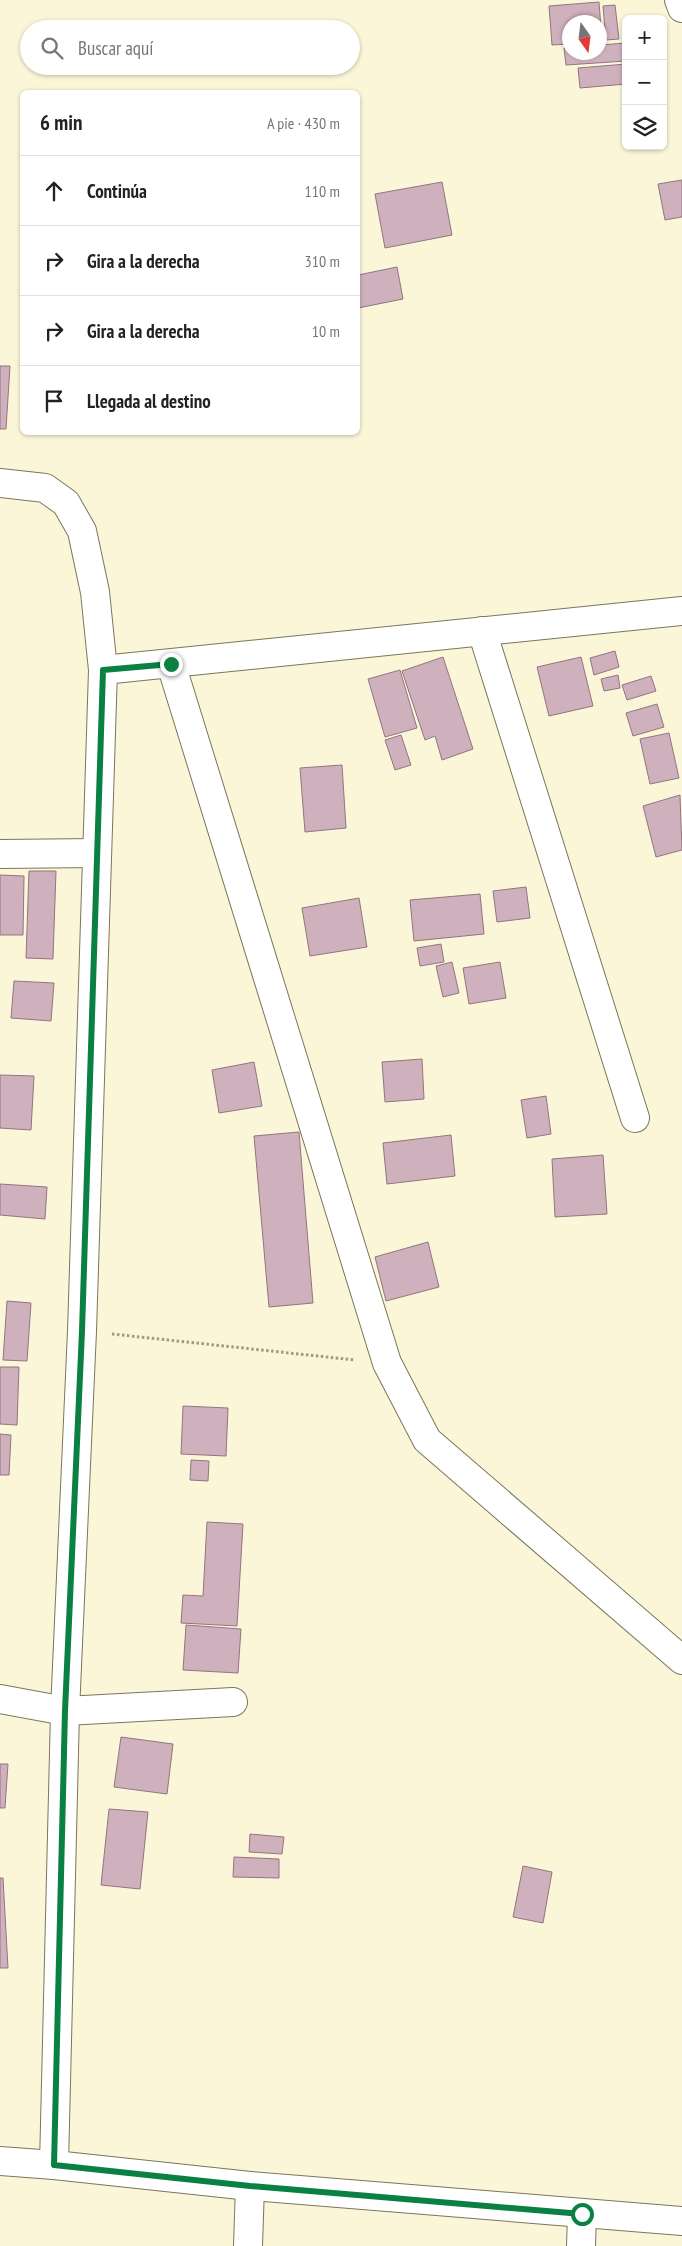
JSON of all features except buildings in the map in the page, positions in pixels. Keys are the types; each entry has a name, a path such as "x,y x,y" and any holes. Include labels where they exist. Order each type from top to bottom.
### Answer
{"street":[{"path":"679,0 682,8"},
{"path":"0,483 44,488 66,503 82,530 95,592 103,670 82,1331 65,1711 54,2165"},
{"path":"103,670 682,611"},
{"path":"482,631 635,1118"},
{"path":"171,664 387,1363 427,1440 682,1660"},
{"path":"0,854 97,853"},
{"path":"0,1698 65,1711 233,1702"},
{"path":"0,2161 250,2186 682,2221"},
{"path":"248,2246 250,2186"},
{"path":"581,2246 582,2214"}],"path":[{"path":"82,1331 387,1363"}],"route":[{"path":"171,664 103,670 82,1331 65,1711 54,2165 250,2186 582,2214"}]}
